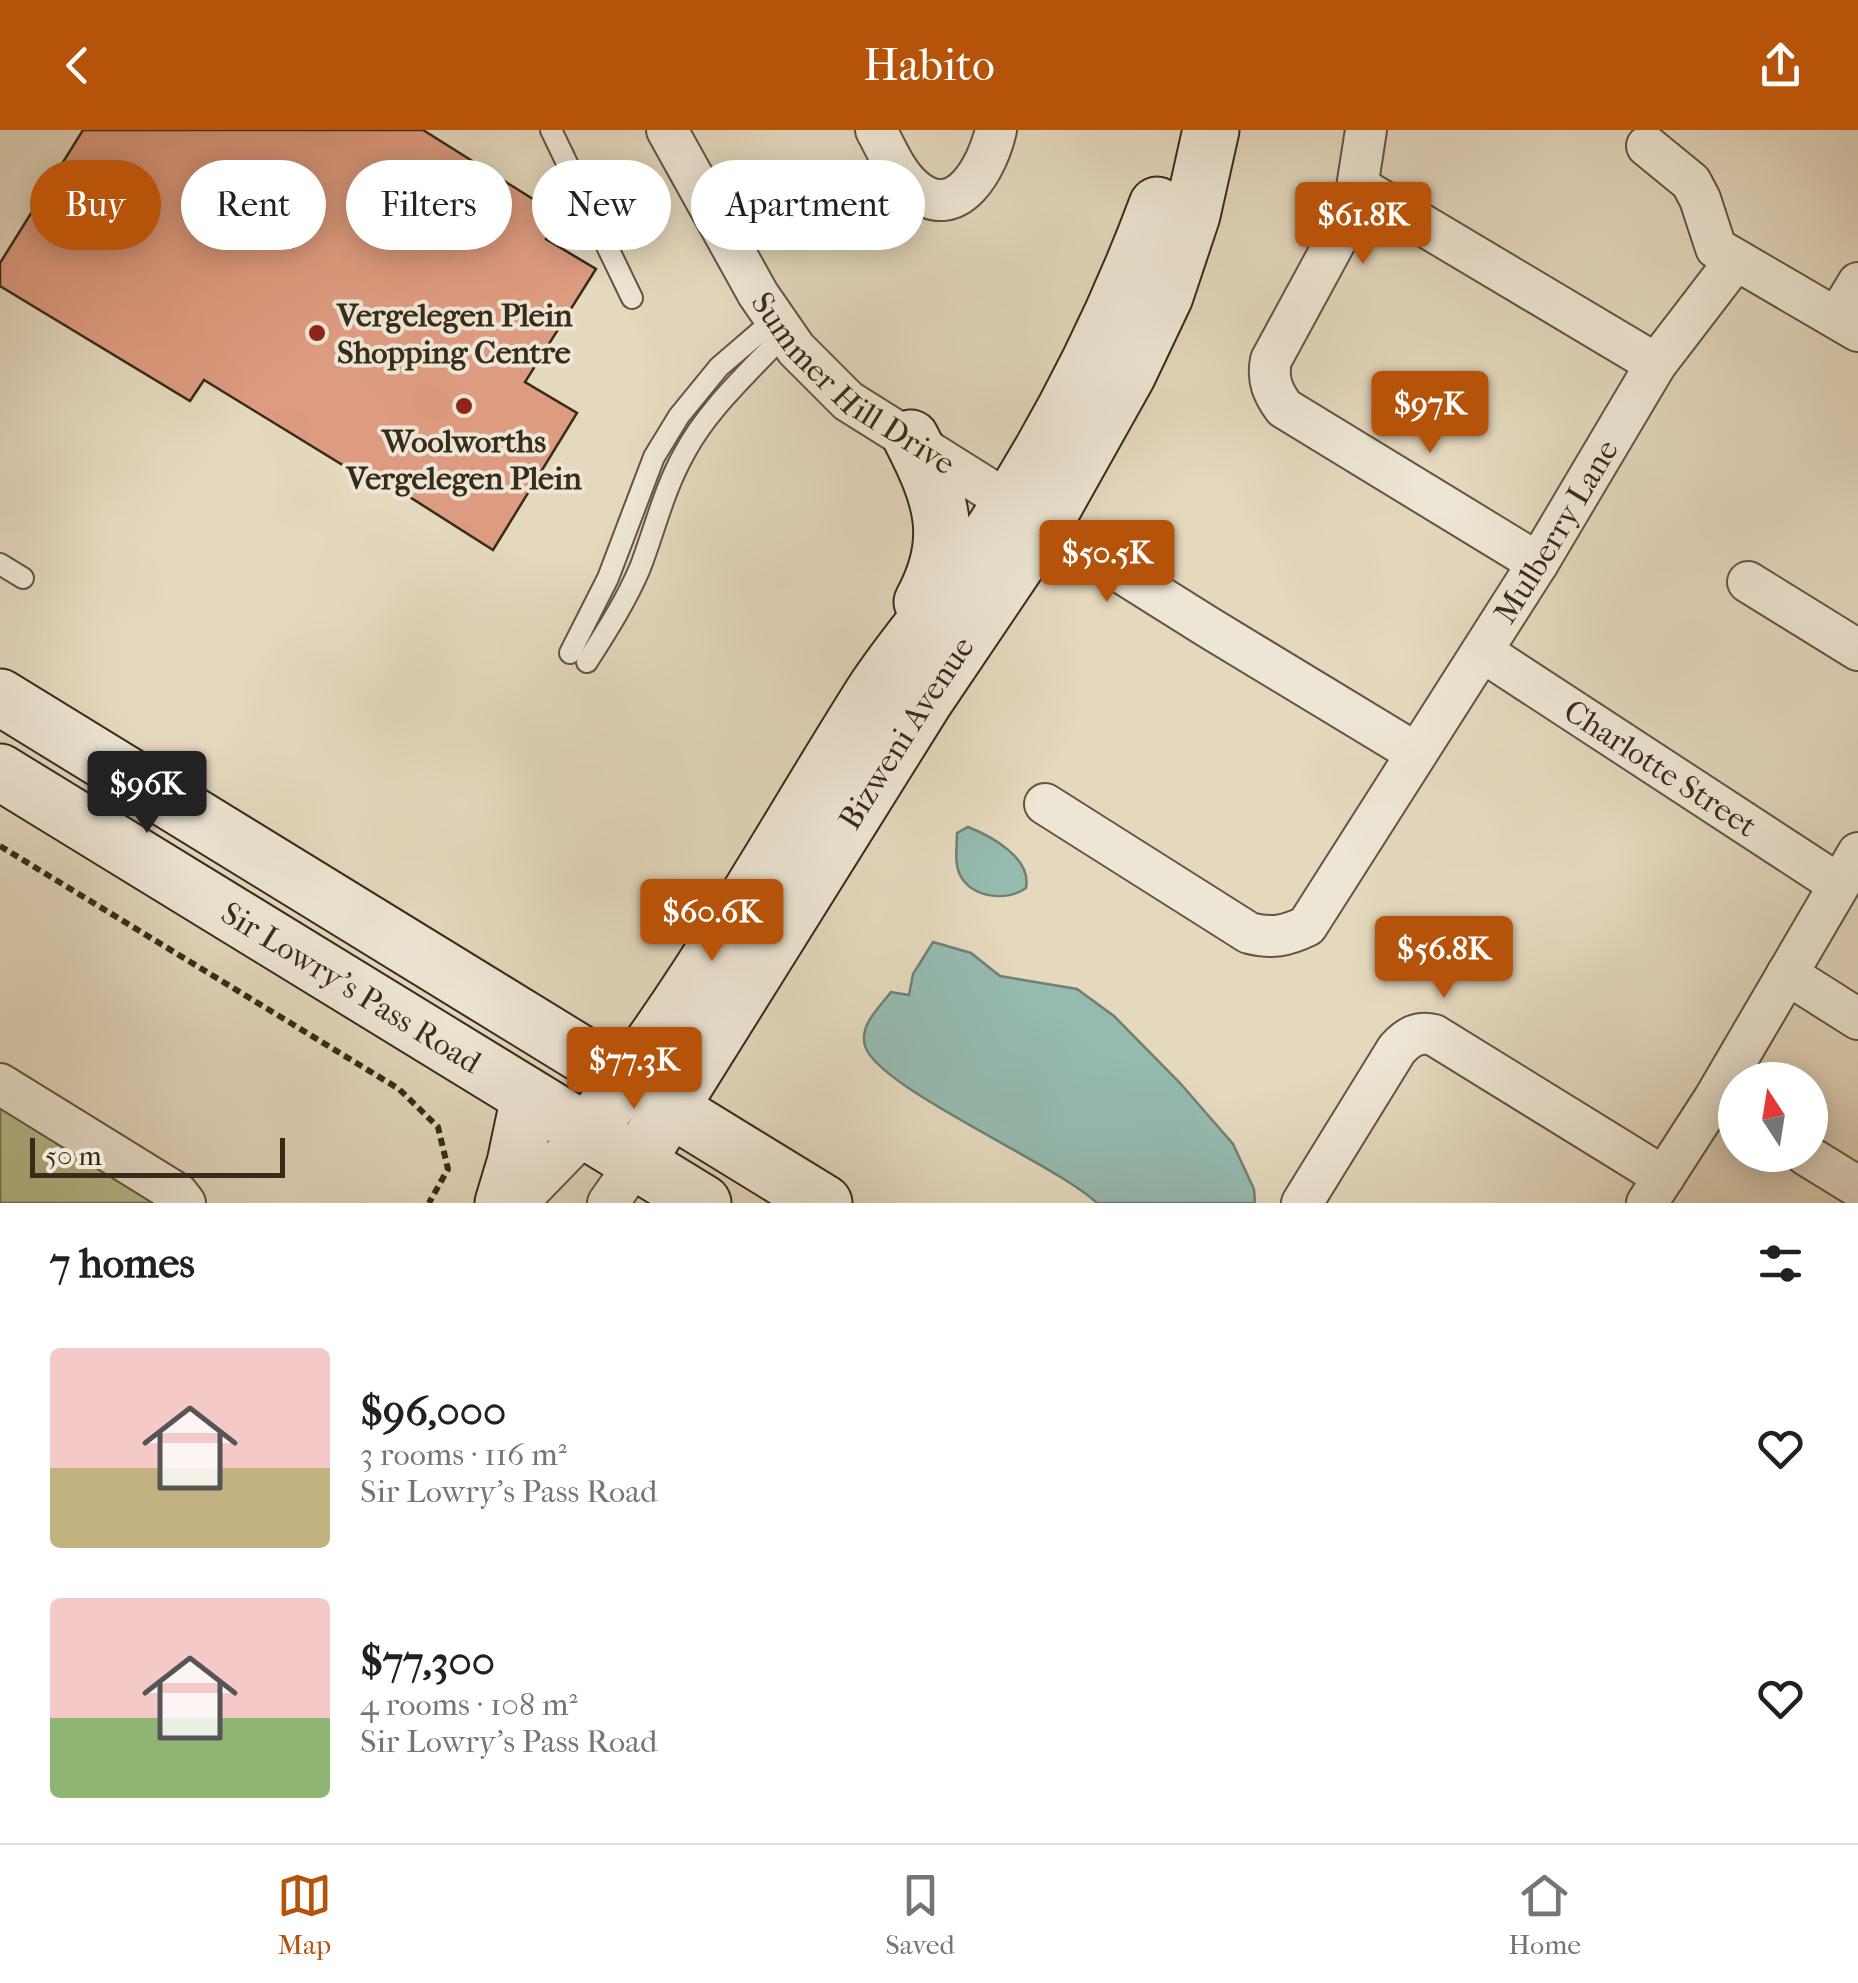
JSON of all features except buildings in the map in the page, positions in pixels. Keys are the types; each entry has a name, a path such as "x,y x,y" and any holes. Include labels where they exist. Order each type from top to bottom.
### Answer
{"street":[{"name":"Summer Hill Drive","path":"667,130 780,326 796,349 848,401 1416,753"},
{"path":"876,130 898,171 914,189 928,197 944,198 973,185 992,148 996,130"},
{"name":"Bizweni Avenue","path":"648,1096 971,636 1132,274 1184,130"},
{"name":"Bizweni Avenue","path":"648,1096 670,1018 876,689 980,548 1026,513 1128,374 1165,296 1192,215 1211,130"},
{"path":"1366,130 1354,207 1271,360 1270,380 1284,408 1538,564"},
{"path":"1647,146 1690,182 1700,199 1712,244 1736,261 1847,324 1858,283"},
{"path":"1359,186 1656,364"},
{"name":"Mulberry Lane","path":"1046,804 1249,933 1266,938 1307,926 1484,652 1656,364 1736,261"},
{"path":"876,689 936,576 942,552 944,528 930,474 911,438"},
{"path":"1748,582 1858,650"},
{"name":"Charlotte Street","path":"1484,652 1848,868"},
{"name":"Sir Lowry's Pass Road","path":"0,698 824,1203"},
{"name":"Sir Lowry's Pass Road","path":"0,772 586,1132 622,1183 703,1203"},
{"path":"1745,1062 1787,974 1848,868"},
{"path":"1787,974 1858,1019"},
{"path":"1302,1203 1397,1049 1406,1040 1425,1033 1434,1035 1655,1190 1718,1112"},
{"path":"0,1084 178,1194 185,1203"},
{"path":"517,1203 586,1132 648,1096"},
{"path":"622,1183 648,1096"},
{"path":"503,1203 529,1097"},
{"path":"1828,1169 1858,1187"}],"lane":[{"path":"551,130 632,298"},
{"path":"578,658 654,457 678,416 719,367 780,326"},
{"path":"0,564 23,578"}],"path":[{"path":"0,846 398,1089 438,1127 448,1168 429,1203"}],"green space":[{"path":"0,1105 159,1203 0,1203"}],"water":[{"path":"968,827 998,842 1016,858 1023,867 1026,888 1000,896 981,893 966,883 957,865 957,833"},
{"path":"933,942 971,953 1000,976 1077,989 1114,1016 1233,1144 1254,1189 1255,1203 1097,1203 1075,1186 901,1083 877,1063 865,1046 865,1031 891,992 909,995 913,974"}],"place":[{"name":"Vergelegen Plein Shopping Centre","path":"317,333"},
{"name":"Woolworths Vergelegen Plein","path":"464,406"}]}
